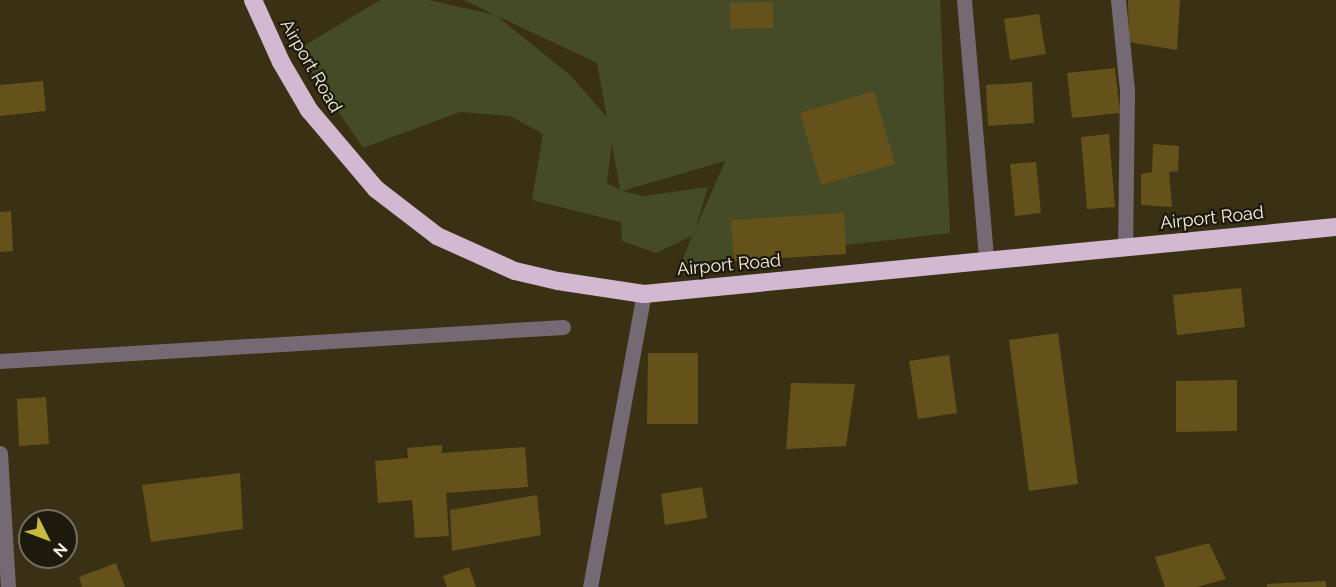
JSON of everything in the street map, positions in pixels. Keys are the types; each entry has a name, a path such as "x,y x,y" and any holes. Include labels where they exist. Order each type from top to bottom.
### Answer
{"highway":[{"name":"Airport Road","path":"253,0 281,62 309,110 344,155 403,212 437,236 515,271 588,288 644,294 986,259 1336,227"}],"street":[{"path":"964,0 986,259"},
{"path":"1118,0 1127,90 1125,248"},
{"path":"590,587 644,294"},
{"path":"0,361 563,327"},
{"path":"0,453 8,587"}],"green space":[{"path":"380,0 429,0 495,15 464,0 940,0 950,233 681,264 692,236 656,253 622,241 621,222 532,200 543,134 510,116 460,112 363,148 297,50","holes":["497,16 597,63 607,117 570,75","612,143 620,190 607,183","725,161 695,230 708,187 643,196 622,191"]}],"building":[{"path":"1128,0 1180,0 1177,50 1129,42"},
{"path":"773,2 773,28 730,29 730,3"},
{"path":"1039,14 1046,54 1010,60 1004,19"},
{"path":"1115,68 1120,113 1072,118 1067,73"},
{"path":"43,81 46,111 0,116 0,85"},
{"path":"1032,82 1034,123 988,126 986,85"},
{"path":"874,91 895,164 821,185 800,113"},
{"path":"1109,134 1115,207 1087,209 1081,137"},
{"path":"1153,144 1179,146 1178,171 1169,172 1172,207 1141,205 1141,174 1152,172"},
{"path":"1036,162 1041,213 1015,216 1010,164"},
{"path":"11,211 13,251 0,252 0,212"},
{"path":"844,213 846,254 734,261 731,220"},
{"path":"1241,288 1245,327 1177,335 1173,295"},
{"path":"1058,333 1078,484 1029,491 1009,340"},
{"path":"648,353 698,353 698,424 647,424"},
{"path":"949,355 957,413 918,419 909,361"},
{"path":"1237,380 1237,431 1176,432 1176,381"},
{"path":"791,383 855,384 846,446 786,449"},
{"path":"46,397 49,444 19,446 17,399"},
{"path":"442,445 442,453 525,447 528,487 446,493 449,536 415,538 412,500 378,503 375,461 408,458 407,448"},
{"path":"240,473 243,529 151,542 142,485"},
{"path":"702,487 707,518 665,525 661,494"},
{"path":"537,495 541,535 452,551 450,510"},
{"path":"1209,543 1226,579 1197,587 1165,587 1155,557"},
{"path":"116,563 125,587 82,587 79,577"},
{"path":"469,567 476,587 447,587 443,576"},
{"path":"1326,581 1326,587 1267,587 1267,584"}]}
